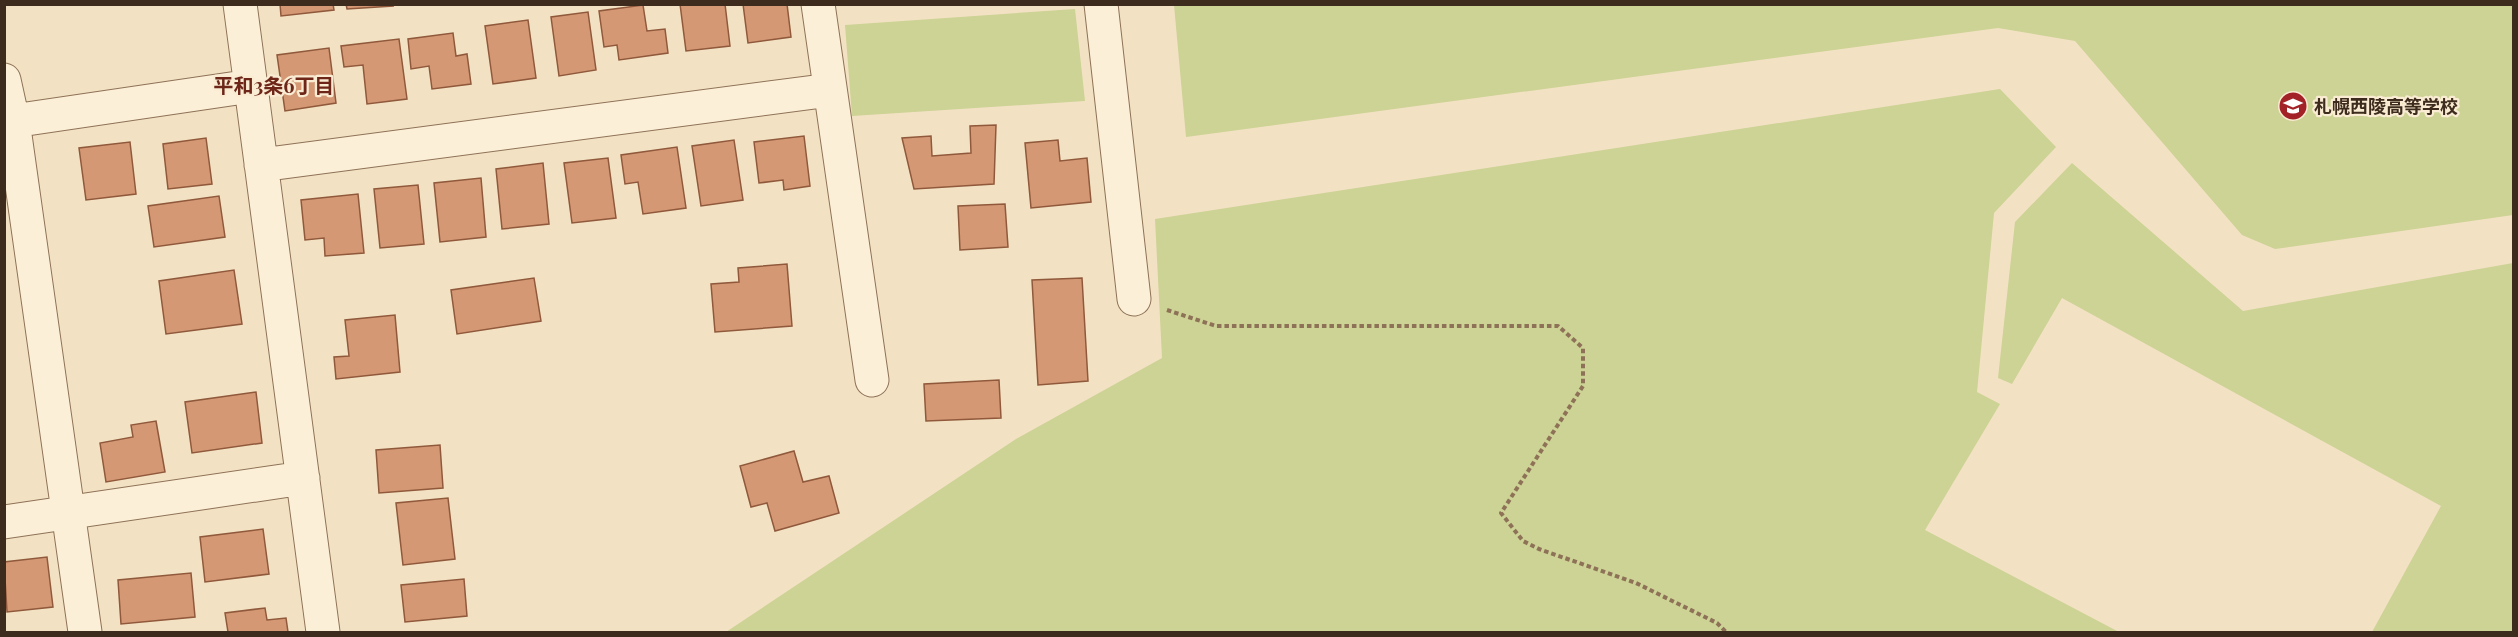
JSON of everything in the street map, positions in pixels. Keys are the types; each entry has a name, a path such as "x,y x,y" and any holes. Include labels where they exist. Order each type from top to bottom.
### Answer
{"street":[{"path":"240,4 323,633"},
{"path":"818,4 872,380"},
{"path":"1101,4 1134,299"},
{"path":"4,80 13,121 85,633"},
{"path":"13,121 251,86"},
{"path":"261,165 830,90"},
{"path":"4,522 303,478"}],"path":[{"path":"1134,299 1216,326 1558,326 1583,348 1583,386 1501,513 1523,541 1539,549 1636,583 1717,624 1726,633"}],"green space":[{"name":"札幌西陵高等学校","path":"1174,5 2513,5 2513,215 2275,249 2242,235 2075,41 1998,28 1186,137"},
{"path":"1075,9 1085,101 852,116 845,25"},
{"path":"2000,89 2056,147 1994,213 1977,392 2000,404 1925,530 2119,632 726,632 1016,439 1162,358 1155,219"},
{"path":"2072,163 2243,311 2513,263 2513,632 2372,632 2441,506 2062,298 2012,384 1998,378 2015,222"}],"building":[{"path":"280,4 333,4 334,10 281,16"},
{"path":"346,4 392,4 393,6 347,9"},
{"path":"680,4 725,4 730,46 686,51"},
{"path":"743,4 787,4 791,37 748,43"},
{"path":"643,5 647,31 665,29 668,53 619,60 617,45 604,47 599,11"},
{"path":"588,12 596,70 559,76 551,17"},
{"path":"528,20 536,78 493,84 485,26"},
{"path":"453,33 456,56 467,54 471,84 432,89 429,66 411,69 408,39"},
{"path":"399,39 407,99 367,104 363,65 344,67 341,46"},
{"path":"329,48 336,103 285,111 277,55"},
{"path":"996,125 994,184 914,189 902,138 931,136 932,156 971,153 970,126"},
{"path":"804,136 810,186 784,190 783,180 759,183 754,142"},
{"path":"206,138 212,184 168,189 163,144"},
{"path":"734,140 743,200 701,206 692,146"},
{"path":"1058,140 1060,161 1087,158 1091,202 1031,208 1025,143"},
{"path":"130,142 136,194 86,200 79,148"},
{"path":"677,147 686,208 643,214 638,182 625,184 621,155"},
{"path":"608,158 616,218 572,223 564,163"},
{"path":"543,163 549,224 502,229 496,169"},
{"path":"481,178 486,237 440,242 434,183"},
{"path":"418,185 424,244 380,248 374,189"},
{"path":"358,194 364,253 325,256 324,238 305,240 301,200"},
{"path":"219,196 225,237 154,247 148,206"},
{"path":"1005,204 1008,247 960,250 958,206"},
{"path":"787,264 792,326 715,332 711,284 739,282 738,268"},
{"path":"234,270 242,324 166,334 159,281"},
{"path":"534,278 541,321 457,334 451,290"},
{"path":"1082,278 1088,381 1038,385 1032,280"},
{"path":"395,315 400,372 336,379 334,357 349,356 345,320"},
{"path":"999,380 1001,418 926,421 924,384"},
{"path":"256,392 262,443 192,453 185,402"},
{"path":"156,421 165,472 106,482 100,443 133,437 131,425"},
{"path":"440,445 443,488 379,493 376,450"},
{"path":"794,451 803,482 829,476 839,513 775,531 767,503 751,507 740,466"},
{"path":"448,498 455,559 403,565 396,503"},
{"path":"263,529 269,574 205,582 200,537"},
{"path":"47,557 53,607 7,612 4,562"},
{"path":"191,573 195,617 121,624 118,580"},
{"path":"464,579 467,616 405,622 401,585"},
{"path":"265,608 267,620 286,618 288,632 228,632 225,613"}],"place":[{"name":"札幌西陵高等学校","path":"2293,106"}],"district":[{"name":"平和3条6丁目","path":"274,84"}]}
